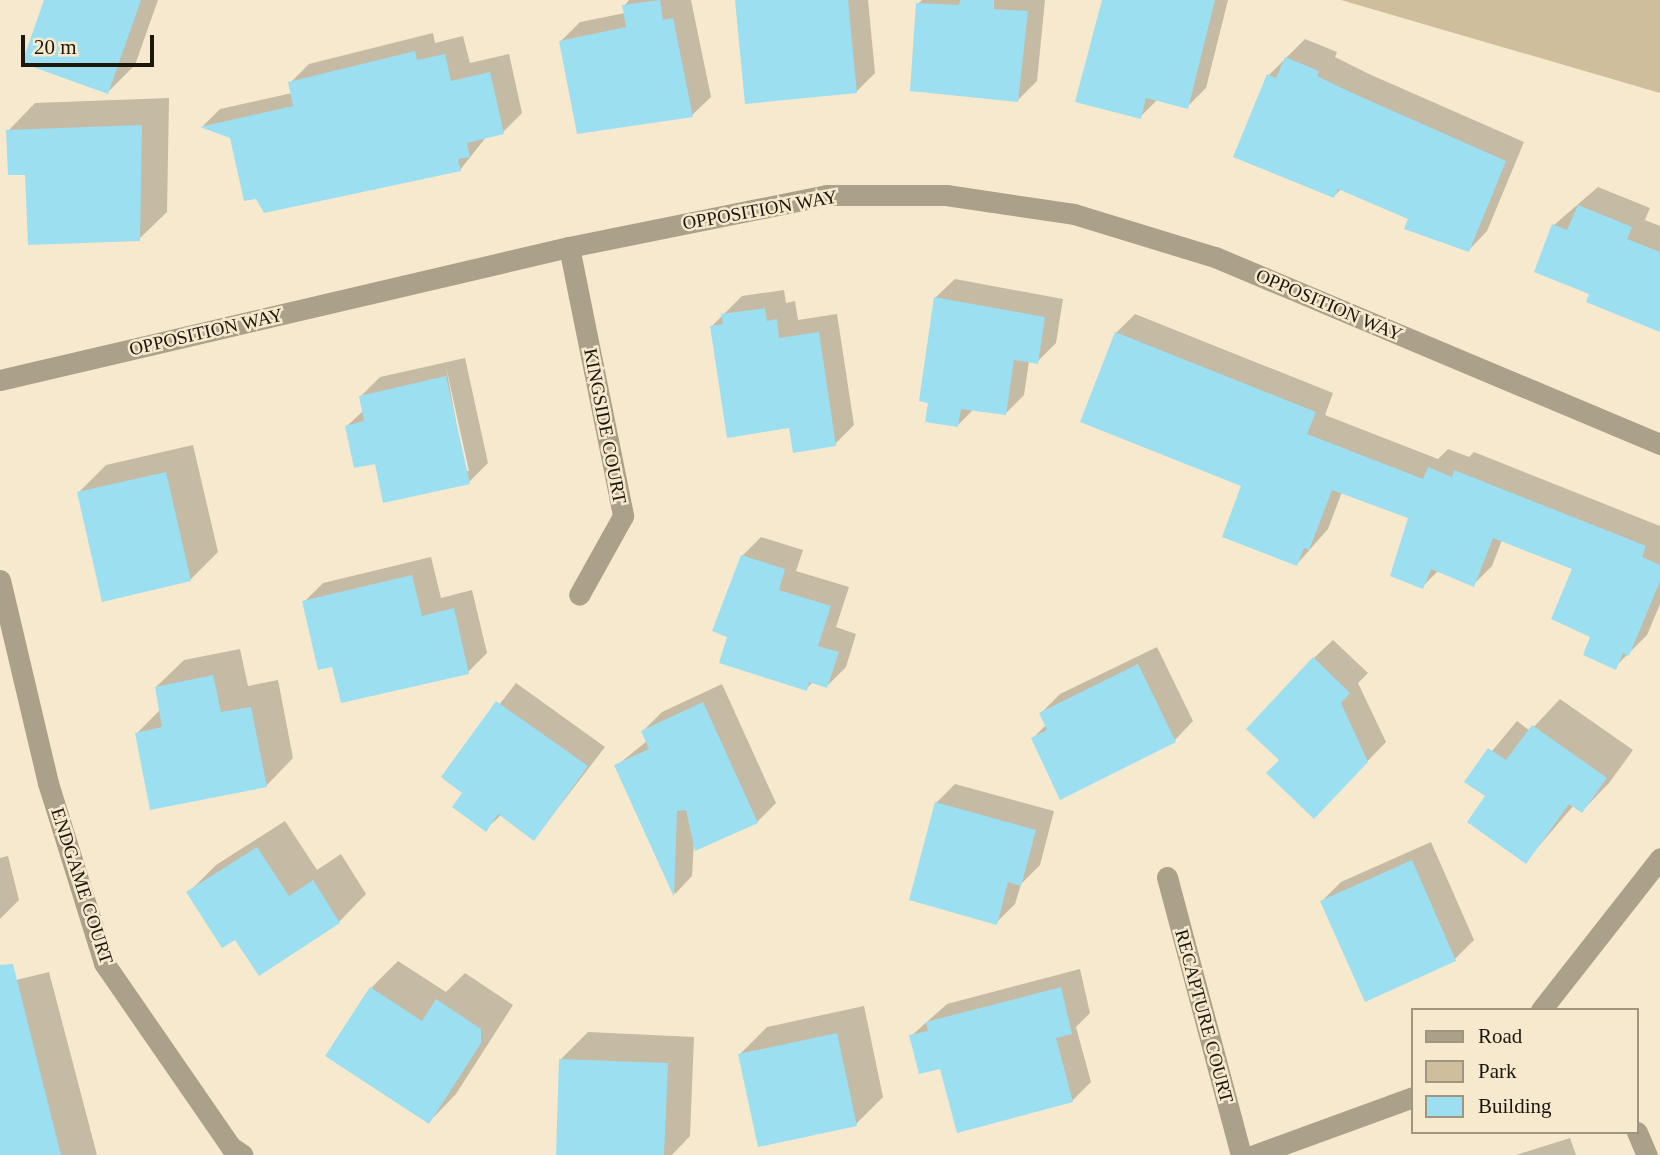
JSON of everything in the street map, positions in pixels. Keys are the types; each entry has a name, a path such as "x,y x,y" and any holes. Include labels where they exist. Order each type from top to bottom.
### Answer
{"street":[{"name":"OPPOSITION WAY","path":"0,380 569,247 827,195 946,195 1074,214 1215,257 1660,443"},
{"name":"KINGSIDE COURT","path":"569,247 623,516 579,595"},
{"name":"ENDGAME COURT","path":"0,580 48,783 104,963 231,1147 243,1155"},
{"path":"1547,1008 1660,858"},
{"name":"RECAPTURE COURT","path":"1167,877 1241,1155"},
{"path":"1254,1155 1412,1097"},
{"path":"1638,1134 1647,1155"}],"green space":[{"path":"1341,0 1660,0 1660,93"}],"building":[{"path":"44,0 141,0 108,94 22,63"},
{"path":"660,0 663,20 673,18 693,117 577,134 559,41 626,27 622,5"},
{"path":"735,0 848,0 857,93 745,104"},
{"path":"960,0 994,0 994,9 1028,11 1018,102 910,91 916,3 959,5"},
{"path":"1102,0 1215,0 1188,109 1146,98 1141,119 1075,102"},
{"path":"415,51 417,60 445,54 451,81 490,72 504,134 467,143 470,157 458,159 461,171 264,213 256,199 244,201 230,138 200,127 293,106 288,82"},
{"path":"1285,57 1319,71 1317,76 1350,92 1506,161 1469,252 1404,229 1408,219 1338,189 1334,198 1233,157 1267,74 1276,78"},
{"path":"142,125 140,241 28,245 25,175 8,175 6,130"},
{"path":"1578,205 1632,227 1627,239 1660,252 1660,332 1586,302 1589,294 1534,272 1552,224 1567,230"},
{"path":"934,297 1045,317 1038,364 1014,360 1006,415 961,409 958,427 925,422 928,403 919,401"},
{"path":"765,308 767,321 777,319 779,338 819,332 836,446 793,453 789,428 727,438 710,326 723,324 721,314"},
{"path":"1115,332 1316,412 1307,434 1423,479 1428,467 1452,477 1454,470 1646,546 1642,557 1660,565 1660,581 1629,656 1623,653 1616,670 1583,655 1590,637 1551,619 1572,569 1493,538 1474,587 1431,569 1423,589 1390,576 1408,518 1332,490 1309,550 1304,548 1297,566 1222,537 1241,486 1080,422"},
{"path":"446,376 470,484 383,503 375,464 354,468 345,426 364,421 359,396"},
{"path":"166,472 191,581 102,602 77,492"},
{"path":"741,555 785,569 779,590 831,606 818,646 839,652 827,688 809,682 807,691 719,663 727,637 712,631"},
{"path":"412,575 422,616 454,608 469,674 341,703 332,667 318,670 302,601"},
{"path":"1313,657 1350,693 1341,703 1368,762 1314,819 1266,773 1279,760 1246,729"},
{"path":"1138,664 1176,742 1060,800 1031,738 1047,730 1039,713"},
{"path":"213,675 221,712 251,707 267,787 150,810 135,733 162,727 155,687"},
{"path":"496,701 588,766 534,841 498,814 486,832 452,807 462,793 441,777"},
{"path":"703,702 758,823 695,851 686,810 677,811 674,897 614,765 649,749 641,731"},
{"path":"1532,725 1607,778 1582,813 1569,804 1526,864 1467,822 1485,796 1464,782 1488,748 1506,760"},
{"path":"935,802 1036,830 1021,886 1008,882 997,925 909,900"},
{"path":"257,847 289,896 313,880 340,923 259,976 235,940 222,948 186,892"},
{"path":"1412,860 1456,961 1365,1002 1320,901"},
{"path":"13,964 61,1155 0,1155 0,965"},
{"path":"370,987 422,1021 436,999 481,1029 481,1043 429,1124 325,1056"},
{"path":"1061,987 1072,1034 1056,1038 1073,1102 957,1133 940,1069 919,1074 909,1035 928,1031 926,1022"},
{"path":"837,1033 857,1126 758,1147 738,1054"},
{"path":"559,1059 668,1063 664,1155 556,1155"}]}
